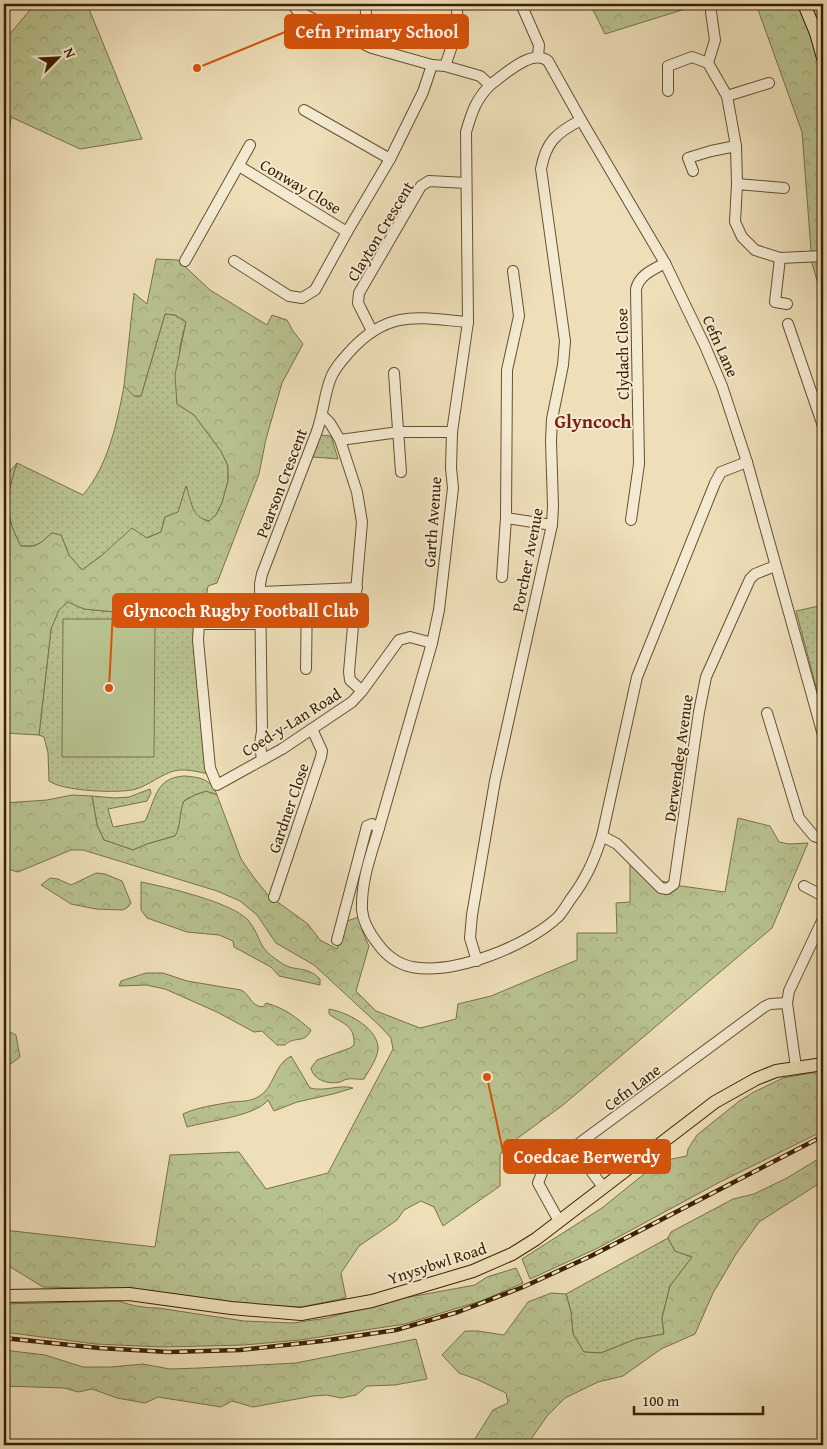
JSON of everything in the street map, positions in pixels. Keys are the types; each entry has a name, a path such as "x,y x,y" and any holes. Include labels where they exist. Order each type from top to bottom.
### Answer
{"main road":[{"path":"804,4 823,58"},
{"name":"Ynysybwl Road","path":"4,1296 129,1294 231,1308 301,1314 372,1301 474,1272 512,1254 536,1239 715,1102 756,1079 776,1071 823,1064"}],"street":[{"path":"292,4 302,13 387,53 480,76 490,85"},
{"path":"357,40 366,24 365,4"},
{"path":"445,66 458,25 459,16 456,4"},
{"path":"521,4 539,45 538,56"},
{"path":"708,63 715,40 711,12"},
{"name":"Garth Avenue","path":"477,960 434,969 411,967 396,961 373,938 365,923 362,910 364,881 432,643 439,610 452,488 450,468 452,432 468,322 466,132 471,114 479,97 490,85 528,58 538,56"},
{"name":"Cefn Lane","path":"538,56 544,57 548,61 665,262 722,386 747,462 823,735"},
{"path":"668,91 668,66 692,57 708,63 727,96 736,146 735,222 742,237 755,250 780,258 823,256"},
{"path":"234,261 290,296 302,298 315,290 390,159 423,92 432,65"},
{"path":"727,96 766,87"},
{"path":"304,110 390,159"},
{"name":"Porcher Avenue","path":"477,960 470,938 470,931 495,781 552,525 552,419 563,365 565,341 541,169 544,154 550,141 568,126 581,120"},
{"name":"Conway Close","path":"185,261 240,166 250,145"},
{"path":"693,171 688,158 736,146"},
{"name":"Conway Close","path":"240,166 347,232"},
{"name":"Clayton Crescent","path":"372,331 358,302 359,293 421,186 429,181 466,183"},
{"path":"737,184 778,191"},
{"path":"780,258 775,302 787,304"},
{"name":"Clydach Close","path":"631,520 639,464 636,289 638,281 642,276 665,262"},
{"path":"502,577 506,518 507,370 519,316 513,272"},
{"name":"Pearson Crescent","path":"262,760 260,744 262,731 260,624 262,574 323,416 330,380 334,371 347,355 372,331 404,318 468,322"},
{"path":"788,324 823,426"},
{"path":"394,374 402,472"},
{"path":"323,416 330,423 340,440 357,492 362,522 349,672 350,680 362,691"},
{"path":"340,440 399,432 452,432"},
{"path":"477,960 537,933 560,915 587,877 602,836 637,677 718,476 721,472 747,462"},
{"path":"506,518 552,525"},
{"name":"Derwendeg Avenue","path":"602,836 616,844 661,888 667,890 674,884 699,712 706,677 750,579 755,574 775,566"},
{"path":"261,592 306,592 357,588"},
{"path":"306,592 306,669"},
{"name":"Coed-y-Lan Road","path":"260,624 199,624 198,640 210,768 217,785 262,760 352,702 398,640 410,637 432,643"},
{"path":"767,713 798,818 814,836 823,839"},
{"name":"Gardner Close","path":"274,896 321,757 322,751 312,729"},
{"path":"337,940 367,826 372,824 379,828"},
{"path":"804,886 823,896"},
{"path":"796,1067 787,1003 789,991 823,919"},
{"name":"Cefn Lane","path":"559,1221 538,1183 543,1170 764,1007 770,1004 787,1003"},
{"path":"574,1148 603,1187"}],"green space":[{"path":"35,4 87,4 142,139 80,149 11,117 4,106 4,41"},
{"path":"590,4 701,4 605,34"},
{"path":"756,4 823,4 823,302 812,263 802,132"},
{"path":"4,106 11,117 4,178"},
{"path":"156,259 178,260 210,290 267,325 272,315 287,320 303,344 282,383 266,439 259,474 217,583 208,586 203,617 186,627 172,624 156,616 84,609 68,602 59,610 51,629 39,735 4,733 4,478 17,463 10,486 8,505 11,524 21,546 35,545 52,533 61,535 69,555 82,570 101,556 132,528 147,538 161,532 165,517 178,512 186,486 195,512 203,519 209,521 216,515 222,503 228,481 228,466 221,451 194,415 177,404 175,375 186,322 175,315 165,314 141,396 134,396 124,386 134,293 147,304"},
{"path":"165,314 175,315 186,322 180,346 177,404 194,415 221,451 228,466 228,481 222,503 216,515 209,521 183,513 165,517 161,532 101,556 82,570 69,555 61,535 52,533 39,544 21,546 11,524 8,505 10,486 17,463 83,495 92,484 105,458 115,429 124,386 134,396 141,396"},
{"path":"320,435 331,436 338,459 313,457"},
{"path":"68,601 84,609 156,616 172,624 196,621 209,774 178,770 128,791 91,791 66,787 49,781 48,753 44,737 39,735 51,629 58,610"},
{"path":"823,603 823,713 796,611 819,606"},
{"path":"63,619 155,619 154,757 62,757"},
{"path":"184,776 195,777 208,782 212,785 217,795 204,792 184,801 179,828 175,836 133,850 104,840 97,825 92,796 129,797 150,789 151,793 147,801 108,809 113,827 141,822 145,821 162,785 174,778"},
{"path":"206,791 217,795 241,859 255,879 268,895 308,924 320,940 337,949 344,922 359,917 369,946 356,991 376,1011 420,1028 456,1019 458,1004 491,996 577,960 577,933 617,933 616,903 630,902 630,851 658,880 681,886 725,892 738,818 770,826 779,842 789,844 808,843 772,928 563,1105 504,1148 500,1155 500,1186 443,1226 434,1207 421,1201 404,1210 397,1220 359,1246 341,1273 346,1298 301,1307 234,1304 130,1289 43,1287 4,1263 4,1230 155,1247 170,1155 239,1152 266,1189 328,1173 393,1049 391,1038 381,1027 314,965 276,943 257,915 240,901 217,891 83,850 71,850 18,872 4,868 4,803 47,800 72,795 92,796 97,825 104,840 133,850 175,836 184,801"},
{"path":"96,873 105,874 122,881 131,903 128,907 123,910 96,909 71,904 41,885 50,878 58,879 71,885"},
{"path":"141,882 198,896 240,913 255,930 263,947 275,959 290,967 315,974 320,979 320,985 279,976 271,967 234,947 233,941 219,935 187,932 147,918 141,910"},
{"path":"146,973 163,973 187,981 241,990 255,1005 263,1007 266,1003 279,1008 311,1030 302,1039 285,1045 277,1045 262,1031 254,1032 217,1012 165,989 146,985 119,986 121,981"},
{"path":"329,1009 359,1021 366,1026 376,1039 378,1046 377,1055 364,1079 347,1079 331,1083 322,1081 312,1072 311,1068 317,1060 354,1045 354,1038 350,1029 347,1025 329,1014"},
{"path":"4,1029 16,1035 20,1057 4,1069"},
{"path":"291,1056 310,1088 353,1088 297,1102 274,1111 268,1100 262,1106 243,1114 187,1127 183,1114 207,1106 248,1101 264,1093 281,1065"},
{"path":"823,1073 823,1131 720,1182 598,1248 530,1279 522,1259 602,1208 649,1170 672,1159 687,1156 688,1149 697,1135 738,1102 783,1078"},
{"path":"823,1156 823,1181 759,1222 736,1254 713,1293 695,1334 661,1349 623,1376 598,1382 565,1398 547,1416 527,1445 471,1445 493,1410 508,1403 506,1393 459,1373 442,1355 465,1331 504,1335 528,1302 551,1293 566,1294 571,1312 573,1334 584,1352 601,1353 636,1339 664,1334 662,1318 670,1286 692,1257 675,1251 668,1238 671,1232 733,1199 754,1194 787,1178"},
{"path":"668,1238 675,1251 692,1257 670,1286 662,1318 664,1334 636,1339 601,1353 584,1352 573,1334 571,1312 566,1294"},
{"path":"516,1268 523,1283 481,1301 405,1324 300,1340 244,1345 164,1347 95,1344 4,1332 4,1304 119,1301 148,1308 244,1321 293,1323 327,1318 393,1300 475,1285 487,1277"},
{"path":"416,1339 427,1379 395,1385 367,1386 356,1395 341,1398 327,1395 313,1396 253,1407 232,1401 221,1407 158,1397 145,1403 117,1398 92,1389 78,1392 64,1388 4,1386 4,1350 45,1355 83,1367 143,1364 170,1369 296,1363"}],"railway":[{"path":"4,1338 99,1348 169,1352 240,1350 322,1341 396,1330 458,1312 523,1287 591,1256 823,1136"}],"place":[{"name":"Cefn Primary School","path":"197,68"},
{"name":"Glyncoch Rugby Football Club","path":"109,688"},
{"name":"Coedcae Berwerdy","path":"487,1077"}],"district":[{"name":"Glyncoch","path":"593,421"}]}
